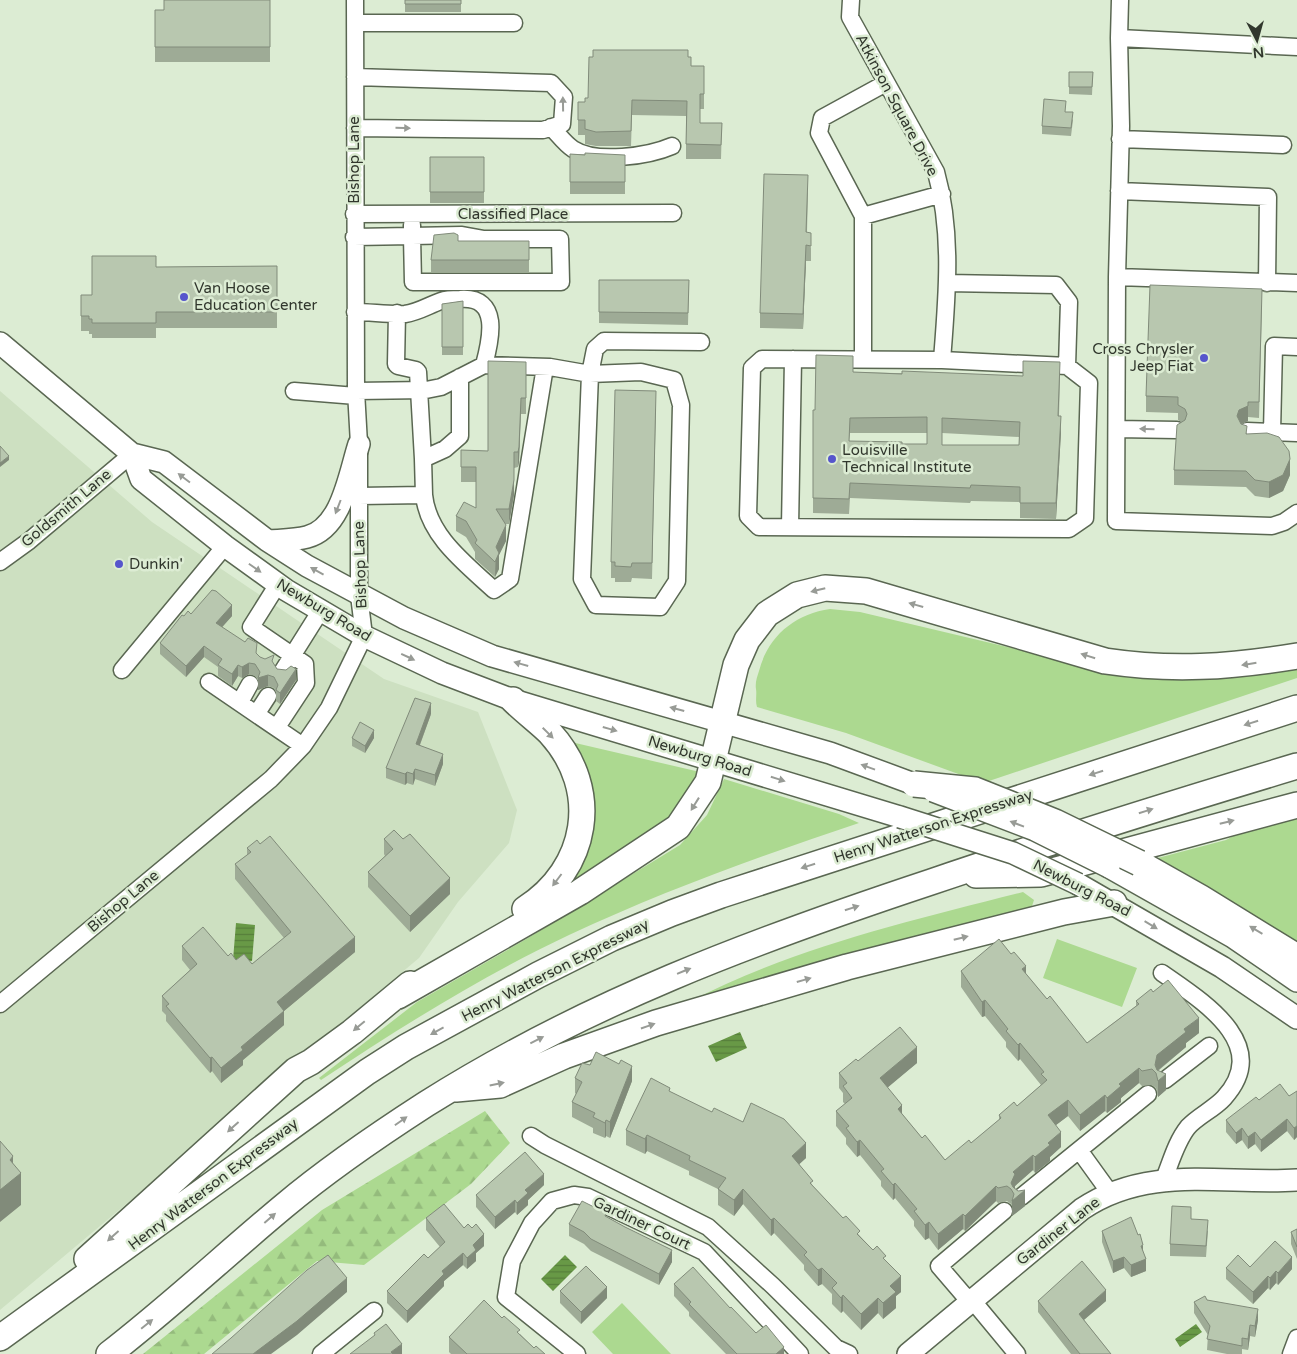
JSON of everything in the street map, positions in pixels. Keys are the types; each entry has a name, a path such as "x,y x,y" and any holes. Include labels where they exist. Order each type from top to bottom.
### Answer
{"highway":[{"path":"1,1338 296,1070 318,1057 398,996 580,892 654,845 678,827 708,782 715,760 736,666 747,640 767,614 797,595 825,588 866,591 1104,661 1140,666 1189,668 1240,665 1297,656"},
{"path":"398,996 423,971 540,899 566,869 575,851 582,816 579,786 574,770 550,733 533,720 513,700"},
{"name":"Henry Watterson Expressway","path":"1,1338 367,1072 406,1048 612,938 721,895 1297,708"},
{"path":"109,1354 175,1302 285,1204 341,1163 449,1090 519,1049 644,988 747,945 950,875 1112,822 1297,766"},
{"path":"914,784 975,790 1056,822 1139,863 1201,898 1297,957"},
{"path":"950,875 1041,874 1297,805"},
{"path":"449,1090 500,1085 564,1056 656,1023 847,967 1064,912 1114,903"}],"main road":[{"name":"Newburg Road","path":"0,343 132,454 164,462 268,541 359,595 492,656 830,753 1035,830 1109,866 1233,937 1297,981"},
{"path":"268,541 305,538 326,528 337,512 359,444"},
{"name":"Newburg Road","path":"132,454 141,479 225,546 278,584 364,636 442,673 513,700 715,760 1012,853 1114,903 1222,967 1297,1018"},
{"name":"Gardiner Lane","path":"908,1354 1082,1209 1110,1192 1146,1182 1164,1180 1297,1180"}],"street":[{"name":"Bishop Lane","path":"0,1004 271,779 303,746 329,708 364,636 359,595 359,444 356,393 354,237 355,0"},
{"name":"Atkinson Square Drive","path":"851,0 850,16 936,172 942,194 947,224 947,283 942,360"},
{"path":"1120,0 1116,521 1297,526"},
{"path":"355,23 514,23"},
{"path":"1119,38 1297,47"},
{"path":"355,77 551,82 564,97 562,124 543,130 355,128"},
{"path":"863,359 862,216 819,133 822,118 886,83"},
{"path":"551,127 572,149 584,155 628,157 655,154 672,146"},
{"path":"1120,139 1283,145"},
{"path":"1119,191 1268,197 1267,283"},
{"path":"862,216 942,194"},
{"name":"Classified Place","path":"354,214 672,213"},
{"path":"354,237 412,236 462,235 484,239 560,239 561,282 413,282 412,236 413,214"},
{"path":"1117,277 1297,284"},
{"path":"947,283 1056,285 1069,302 1068,366"},
{"path":"355,312 397,313 426,309 442,300 472,298 486,306 490,316 490,343 484,365"},
{"path":"397,313 395,359 398,366 416,370 419,390 425,506 444,543 494,590 510,579 548,367"},
{"path":"294,391 356,393 441,387 484,365 548,367 590,374 641,372 674,380 681,405 677,581 660,607 596,605 582,579 590,374 595,349 604,341 701,342"},
{"path":"1272,432 1274,346 1297,347"},
{"path":"762,358 863,359 942,360 1068,366 1089,383 1085,518 1069,529 759,527 748,516 752,368 762,358"},
{"path":"790,527 793,359"},
{"path":"423,459 444,449 460,436 460,377"},
{"path":"1117,429 1177,430"},
{"path":"1247,431 1297,433"},
{"name":"Goldsmith Lane","path":"0,562 29,541 132,454"},
{"path":"359,496 424,495"},
{"path":"1272,526 1284,522 1297,513"},
{"path":"122,670 225,546"},
{"path":"277,727 306,683 304,664 251,627 278,584"},
{"path":"282,672 321,610"},
{"path":"265,660 275,644"},
{"path":"209,682 303,746"},
{"path":"240,702 250,684"},
{"path":"257,713 268,696"},
{"path":"1162,973 1202,1000 1232,1031 1240,1050 1242,1068 1237,1080 1224,1098 1189,1126 1178,1143 1164,1180"},
{"path":"1165,1080 1209,1046"},
{"path":"1021,1197 1148,1094"},
{"path":"531,1136 545,1145 708,1227 773,1286 836,1348 849,1354"},
{"path":"1079,1150 1110,1192"},
{"name":"Gardiner Court","path":"577,1354 506,1296 512,1261 532,1223 552,1202 574,1195 588,1197 704,1252 800,1354"},
{"path":"1004,1211 939,1266 963,1294 973,1301 1017,1354"},
{"path":"321,1354 374,1311"},
{"path":"1292,1354 1297,1338"}],"shaded area":[{"path":"0,391 152,522 384,679 478,712 517,810 509,843 458,902 419,958 0,1310"},
{"path":"236,923 255,925 252,961 233,960"},
{"path":"740,1032 747,1048 716,1062 708,1046"},
{"path":"565,1255 577,1267 553,1291 541,1279"},
{"path":"1196,1324 1202,1332 1180,1347 1175,1339"}],"green space":[{"path":"830,609 860,612 1088,666 1297,663 1297,678 983,783 846,733 757,707 757,678 763,658 776,637 805,616"},
{"path":"571,742 700,772 682,810 574,883 572,878"},
{"path":"724,779 839,814 859,823 712,875 569,935 473,985 321,1080 319,1078 417,1002 528,938 680,845 707,815"},
{"path":"1297,817 1297,944 1154,859 1226,840 1239,833"},
{"path":"1023,892 1034,900 1031,909 689,1002 769,966 810,951 895,925"},
{"path":"1057,939 1137,968 1122,1007 1043,978"},
{"path":"485,1111 510,1143 471,1184 364,1265 317,1261 204,1354 143,1354 322,1210"},
{"path":"622,1303 671,1354 613,1354 592,1332"}],"building":[{"path":"164,0 270,0 270,47 155,47 155,10 164,10"},
{"path":"405,0 461,0 461,4 405,4"},
{"path":"593,50 688,50 688,57 691,57 691,66 704,66 704,94 700,94 700,123 722,123 721,145 686,144 687,101 632,100 631,131 596,132 585,129 585,120 578,120 578,102 585,102 585,98 588,98 589,57 593,57"},
{"path":"1069,72 1093,72 1092,87 1069,87"},
{"path":"1044,99 1066,101 1065,112 1073,112 1071,128 1042,126"},
{"path":"585,153 625,155 625,182 570,182 570,154 585,155"},
{"path":"430,157 484,157 484,192 430,192"},
{"path":"764,174 808,175 806,232 811,233 811,246 806,245 803,314 760,313"},
{"path":"454,233 458,235 458,241 529,241 529,260 431,260 434,235"},
{"name":"Van Hoose Education Center","path":"92,256 156,256 156,267 277,266 277,312 156,312 156,323 92,323 92,319 89,319 89,316 81,316 81,295 92,295"},
{"path":"599,280 689,280 688,313 599,312"},
{"name":"Cross Chrysler Jeep Fiat","path":"1150,285 1262,289 1259,402 1248,402 1248,406 1239,410 1237,416 1241,424 1247,426 1246,434 1267,433 1279,437 1289,451 1290,459 1283,475 1269,482 1255,480 1246,471 1174,470 1177,425 1185,420 1187,414 1185,409 1178,405 1178,397 1146,396"},
{"path":"463,301 463,347 442,347 442,304"},
{"path":"816,355 853,356 853,372 902,374 902,371 1023,376 1023,361 1060,362 1058,416 1061,416 1056,503 1020,503 1020,487 971,485 970,488 850,483 849,499 813,498 813,410 815,410","holes":["927,417 927,444 849,441 850,418","942,418 1020,422 1019,445 942,445"]},
{"path":"488,361 526,362 526,398 521,398 519,447 518,452 514,452 514,480 509,509 496,509 506,525 496,547 499,553 495,562 475,543 477,540 466,521 456,516 464,502 476,508 476,467 461,467 461,450 488,451"},
{"path":"615,390 656,391 652,563 632,563 631,567 615,566 615,562 611,562"},
{"path":"0,446 9,456 0,463"},
{"path":"212,590 216,591 232,605 216,623 245,642 248,638 257,643 256,653 260,657 265,659 274,655 272,661 277,669 286,670 291,666 296,669 280,693 276,690 278,685 274,677 268,675 258,678 260,672 255,664 249,663 242,667 238,665 232,674 218,665 222,659 204,646 186,666 160,643 182,615 184,616 188,611 191,614"},
{"path":"415,698 431,703 416,744 443,754 435,775 415,769 413,774 407,772 405,774 386,768"},
{"path":"360,722 374,730 365,746 352,738"},
{"path":"394,830 403,839 410,834 450,878 410,916 368,872 393,849 384,839"},
{"path":"270,836 355,937 277,1002 284,1011 241,1047 243,1050 221,1068 212,1057 210,1058 166,1006 169,1004 162,996 197,964 182,946 203,927 228,956 231,953 236,960 244,954 252,964 291,932 235,864 251,852 247,848 257,840 260,844"},
{"path":"999,939 1011,954 1014,952 1026,966 1022,969 1047,999 1050,996 1087,1043 1139,1004 1136,1001 1151,989 1153,992 1168,980 1199,1018 1184,1029 1186,1032 1157,1055 1155,1065 1157,1070 1166,1074 1158,1081 1156,1073 1152,1069 1142,1071 1139,1068 1119,1084 1121,1086 1107,1098 1105,1095 1080,1115 1068,1100 1048,1115 1061,1132 1048,1143 1050,1145 1035,1157 1033,1155 1013,1172 1015,1174 1011,1183 1013,1187 1018,1191 1025,1190 1012,1201 1014,1194 1011,1189 1007,1186 998,1188 996,1186 965,1216 963,1214 938,1234 929,1222 925,1225 914,1211 917,1209 895,1183 893,1185 881,1171 884,1169 860,1140 857,1142 846,1128 849,1126 836,1111 852,1098 843,1086 847,1083 839,1073 856,1059 858,1061 900,1027 917,1047 880,1078 902,1105 898,1109 922,1138 925,1135 945,1160 969,1140 971,1143 1001,1118 999,1115 1014,1102 1017,1106 1047,1080 1041,1074 1044,1072 1020,1043 1018,1045 1006,1031 1008,1029 985,1000 982,1002 961,971"},
{"path":"596,1052 619,1064 621,1060 632,1066 610,1122 606,1120 605,1123 593,1117 595,1113 572,1102 582,1082 575,1078 582,1063 590,1065"},
{"path":"651,1078 670,1088 669,1091 712,1112 714,1108 743,1122 751,1103 784,1119 806,1143 792,1156 813,1181 810,1183 843,1218 846,1216 860,1231 857,1234 873,1250 877,1246 886,1256 883,1258 901,1276 890,1286 896,1292 883,1303 878,1298 861,1314 843,1295 841,1298 832,1288 837,1283 822,1268 818,1270 804,1255 807,1252 774,1218 771,1220 743,1189 734,1200 718,1189 726,1178 689,1160 690,1156 647,1135 645,1139 626,1130"},
{"path":"1280,1084 1289,1096 1297,1091 1297,1126 1294,1128 1287,1119 1261,1140 1255,1132 1248,1137 1242,1128 1236,1133 1226,1120 1256,1097 1259,1100"},
{"path":"0,1141 13,1156 10,1160 21,1173 0,1190"},
{"path":"525,1152 544,1174 525,1190 528,1193 517,1203 515,1200 495,1217 476,1195"},
{"path":"582,1201 606,1213 605,1216 625,1227 672,1250 659,1274 591,1239 584,1232 569,1224"},
{"path":"444,1204 464,1228 468,1224 472,1228 476,1224 484,1234 473,1245 476,1250 467,1258 463,1253 442,1271 444,1274 407,1311 387,1291 424,1254 428,1258 445,1242 426,1218"},
{"path":"1172,1206 1191,1207 1191,1219 1208,1220 1206,1246 1170,1244"},
{"path":"1131,1217 1138,1235 1140,1234 1143,1245 1141,1246 1146,1259 1131,1265 1124,1257 1113,1261 1102,1231"},
{"path":"1297,1229 1297,1247 1291,1232"},
{"path":"1275,1241 1292,1257 1278,1273 1276,1271 1270,1278 1268,1276 1253,1292 1226,1268 1238,1255 1250,1267"},
{"path":"328,1255 347,1278 297,1321 253,1354 212,1354 307,1270"},
{"path":"1082,1261 1106,1290 1079,1314 1111,1354 1080,1354 1038,1301"},
{"path":"586,1266 607,1287 581,1312 560,1291"},
{"path":"693,1267 730,1308 756,1333 766,1325 784,1347 776,1354 737,1354 689,1304 691,1302 674,1284"},
{"path":"1205,1296 1207,1300 1258,1309 1255,1326 1250,1325 1248,1339 1242,1338 1242,1346 1207,1339 1210,1326 1194,1302"},
{"path":"484,1300 502,1318 504,1316 520,1330 517,1332 534,1348 536,1346 545,1354 467,1354 449,1337"},
{"path":"386,1324 402,1344 391,1352 393,1354 350,1354 375,1335 374,1333"}],"place":[{"name":"Van Hoose Education Center","path":"184,297"},
{"name":"Cross Chrysler Jeep Fiat","path":"1204,358"},
{"name":"Louisville Technical Institute","path":"832,459"},
{"name":"Dunkin'","path":"119,564"}]}
